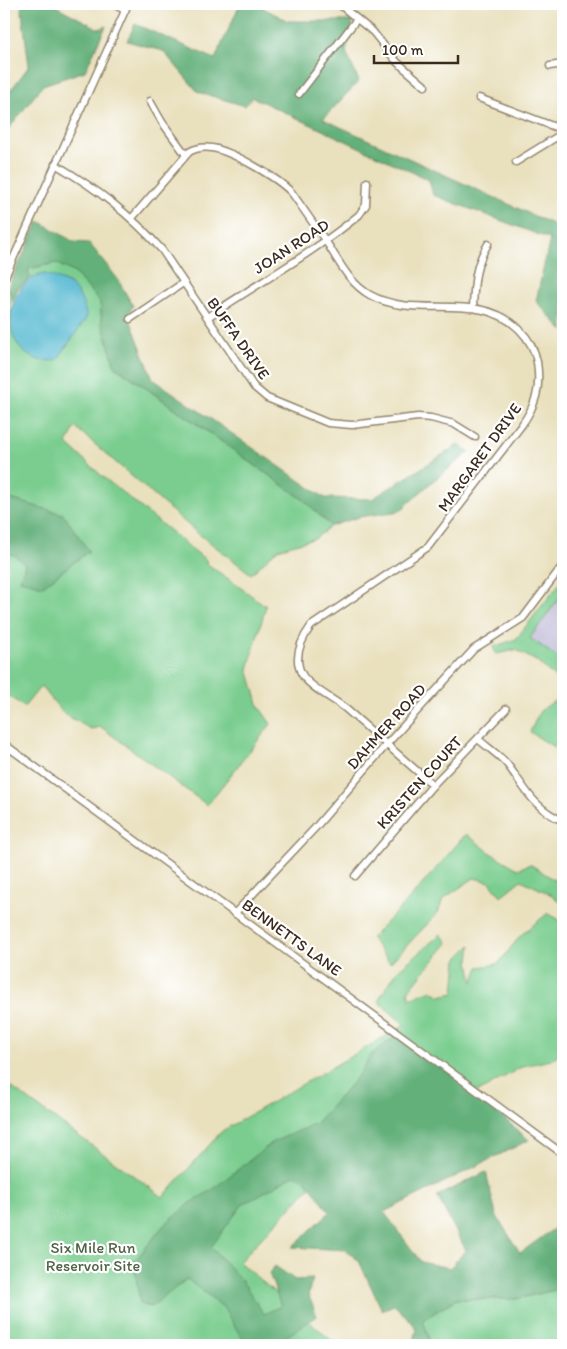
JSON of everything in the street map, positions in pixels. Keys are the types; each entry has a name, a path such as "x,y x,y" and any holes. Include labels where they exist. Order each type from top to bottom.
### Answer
{"street":[{"path":"4,279 127,7 113,4"},
{"path":"339,4 373,32 397,62 425,86"},
{"path":"299,94 357,19"},
{"path":"550,66 563,64"},
{"path":"479,98 563,131"},
{"path":"132,218 186,155 162,122 150,100"},
{"path":"516,162 563,131"},
{"name":"MARGARET DRIVE","path":"186,155 194,149 218,149 262,170 286,186 346,273 357,286 372,296 393,303 408,305 473,308 503,317 518,328 529,342 536,358 538,382 536,399 530,414 428,547 311,626 302,639 300,647 300,665 304,677 344,708 433,785"},
{"name":"BUFFA DRIVE","path":"55,164 89,184 132,218 162,250 254,387 267,398 319,420 342,425 418,416 454,424 475,437"},
{"name":"JOAN ROAD","path":"208,317 271,277 348,224 364,210 367,182"},
{"path":"473,308 476,268 488,244"},
{"path":"130,319 184,283"},
{"name":"DAHMER ROAD","path":"235,913 315,828 387,744 474,649 523,618 563,565"},
{"name":"KRISTEN COURT","path":"355,876 433,785 506,709"},
{"path":"478,739 506,762 528,794 548,814 563,821"},
{"name":"BENNETTS LANE","path":"4,744 563,1154"}],"shaded area":[{"path":"563,593 563,661 530,639"}],"green space":[{"path":"21,4 52,4 99,29 106,26 85,71 43,85 4,135 4,99 29,66"},
{"path":"240,4 256,4 288,21 353,21 346,52 359,81 323,119 563,229 563,331 536,301 550,239 433,195 429,180 252,97 245,106 198,92 163,51 127,41 135,24 215,59"},
{"path":"39,221 74,242 89,243 117,278 133,306 128,314 153,379 325,498 372,499 458,445 470,452 433,481 400,511 359,517 331,526 304,500 115,366 102,323 100,302 75,273 56,263 28,269 30,278 17,290 13,299 8,287"},
{"path":"56,263 75,273 100,302 102,323 115,366 304,500 331,526 316,538 278,549 251,574 195,531 75,427 67,444 102,476 207,561 206,563 266,606 248,669 259,707 271,724 207,805 101,727 91,729 64,714 41,686 24,707 4,692 4,296 8,287 13,299 8,308 57,360 87,317 69,283 45,274 30,278 28,269"},
{"path":"4,497 63,514 89,551 43,586 20,580 25,564 14,555 4,553"},
{"path":"563,579 563,593 530,638 563,661 563,685 538,662 516,650 496,654 493,647 516,639"},
{"path":"563,695 563,753 530,732 540,711"},
{"path":"466,834 492,854 518,869 530,864 556,881 563,883 563,905 552,895 521,880 501,896 490,882 474,878 443,899 438,913 390,963 371,938 412,896"},
{"name":"Six Mile Run Reservoir Site","path":"548,913 563,922 563,1051 551,1060 523,1066 482,1090 470,1094 308,1189 239,1262 337,1345 4,1345 4,1082 163,1197 222,1131 405,1025 378,1001 397,971 441,934 448,943 408,991 410,999 431,990 440,996 454,993 457,959 471,945 469,961 473,982 479,967 498,964 521,935"},
{"path":"395,1036 469,1088 529,1140 384,1212 421,1262 450,1268 466,1250 437,1196 486,1172 496,1215 520,1253 559,1225 563,1230 563,1288 516,1299 456,1299 423,1320 431,1345 413,1345 417,1329 394,1305 382,1310 359,1261 346,1250 292,1247 330,1212 305,1179 294,1175 242,1205 211,1247 242,1281 264,1314 281,1306 269,1273 275,1266 295,1280 313,1279 308,1294 317,1316 274,1345 261,1345 242,1338 223,1307 187,1279 151,1307 140,1304 134,1262 164,1225 193,1201 212,1190 273,1142 316,1123 355,1080 371,1055"},
{"path":"563,1288 563,1345 404,1345 428,1337 423,1320 456,1299 516,1299"}],"water":[{"path":"45,274 62,280 74,288 78,293 87,317 57,360 48,361 39,360 28,355 19,347 13,336 11,323 12,310 22,287 32,278"}]}
